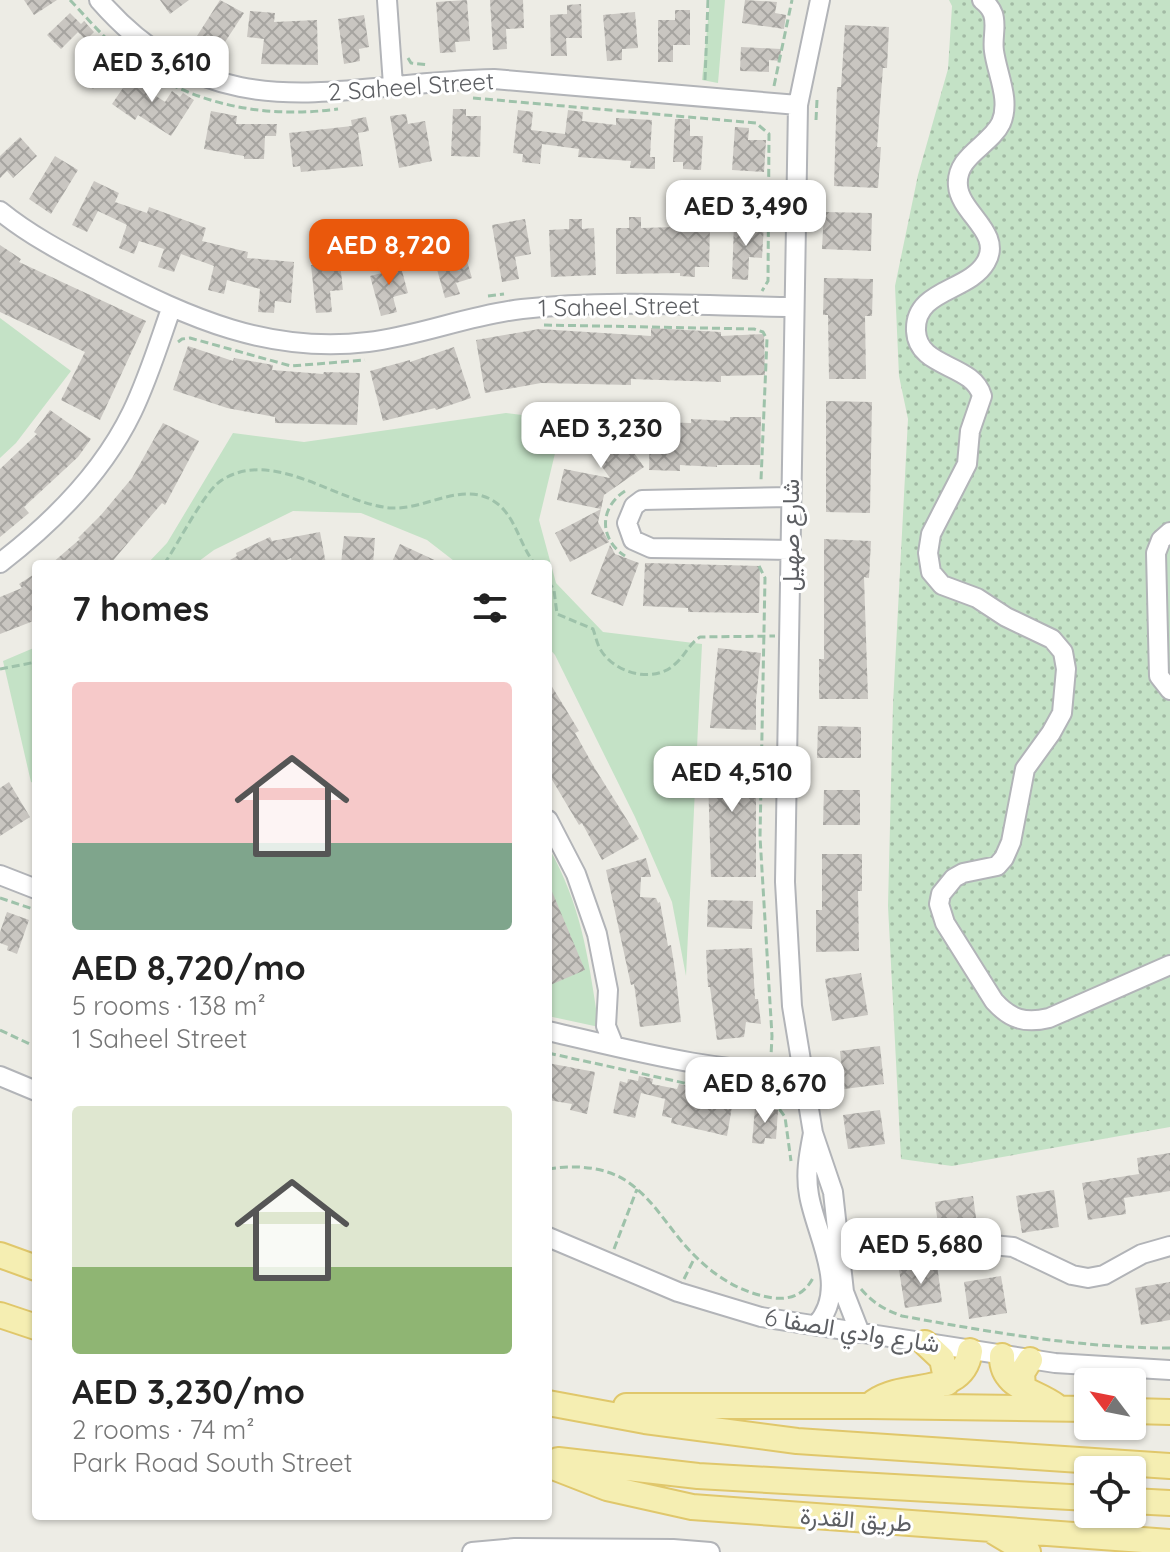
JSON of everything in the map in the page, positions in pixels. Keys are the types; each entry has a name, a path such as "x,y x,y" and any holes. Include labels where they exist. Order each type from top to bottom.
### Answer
{"main road":[{"path":"0,1255 32,1267"},
{"path":"0,1315 32,1326"},
{"path":"925,1343 942,1359 947,1383"},
{"path":"869,1406 894,1391 947,1383 963,1370 970,1351"},
{"path":"1002,1356 1005,1375 1014,1384 1058,1408"},
{"path":"1023,1388 1022,1373 1030,1360"},
{"path":"559,1405 1074,1409"},
{"path":"559,1405 661,1424 797,1441 1170,1466"},
{"path":"1146,1411 1170,1412"},
{"name":"طريق القدرة","path":"552,1458 698,1476 1074,1497"},
{"name":"طريق القدرة","path":"552,1467 607,1488 692,1507 990,1529 1154,1545"},
{"path":"1146,1502 1170,1503"},
{"path":"990,1529 1028,1552"},
{"path":"1064,1552 1071,1545 1091,1542 1105,1552"}],"street":[{"name":"2 Saheel Street","path":"99,0 125,29 155,52 215,82 276,93 308,94 494,79 798,105"},
{"path":"387,0 393,85"},
{"name":"شارع صهيل","path":"815,1156 792,1006 785,882 798,105 820,0"},
{"path":"982,0 993,14 994,51 1002,89 1003,117 993,135 963,166 958,175 958,185 965,205 987,236 989,255 978,271 926,303 916,329 925,352 974,380 982,396 970,431 967,464 931,534 929,563 935,579 942,585 977,598 1058,645 1066,660 1066,689 1057,723 1025,769 1009,851 997,866 954,878 941,894 940,914 994,1001 1004,1012 1018,1020 1034,1022 1049,1018 1170,965"},
{"name":"1 Saheel Street","path":"0,211 45,243 171,309 258,337 297,344 332,346 401,337 486,314 521,309 592,305 794,307"},
{"path":"0,563 52,518 101,462 131,413 171,309"},
{"path":"791,497 642,500 634,506 627,523 633,540 651,548 791,550"},
{"path":"1170,532 1161,540 1156,553 1159,676 1170,690"},
{"path":"552,828 576,874 597,934 608,990 606,1026 614,1046"},
{"path":"0,875 32,887"},
{"path":"552,1032 707,1067 803,1072"},
{"path":"0,1076 32,1089"},
{"path":"815,1156 833,1192 844,1292 860,1333"},
{"path":"815,1156 808,1193 832,1289 828,1309 816,1325"},
{"path":"815,1219 837,1215"},
{"name":"شارع وادي الصفا 6","path":"552,1239 678,1292 761,1317 1030,1360 1170,1370"},
{"path":"972,1243 1013,1247 1072,1275 1088,1278 1104,1275 1142,1254 1170,1246"},
{"path":"472,1552 515,1548 710,1552"}],"path":[{"path":"70,0 103,36 133,61 173,84 223,106 264,112 320,112 345,108"},
{"path":"705,95 708,0"},
{"path":"770,91 775,84 792,0"},
{"path":"408,57 411,63 437,65"},
{"path":"816,120 818,94"},
{"path":"469,98 756,123 764,127 769,134 768,281 755,296"},
{"path":"481,298 509,293"},
{"path":"533,325 754,329 763,332 767,339 761,481 755,486"},
{"path":"161,338 174,345 190,338 291,366 368,360"},
{"path":"167,560 208,492 221,480 236,473 254,471 282,473 372,505 391,508 412,507 465,493 479,494 504,509 513,519 522,544 532,560"},
{"path":"627,489 608,507 604,522 605,531 618,552 627,557"},
{"path":"752,564 761,566 765,578 760,837 772,1036 771,1056 763,1064"},
{"path":"552,587 557,614 593,629 600,651 606,658 640,675 664,672 676,664 690,643 700,637 765,635 791,638"},
{"path":"0,669 32,663"},
{"path":"0,898 32,909"},
{"path":"0,1030 32,1045"},
{"path":"552,1054 775,1103 785,1117 792,1172"},
{"path":"552,1169 581,1167 604,1170 622,1178 655,1206 695,1257 730,1284 767,1297 780,1298 799,1294 812,1281 815,1272"},
{"path":"609,1263 637,1189"},
{"path":"678,1292 695,1257"},
{"path":"857,1283 869,1298 884,1309 902,1316 1060,1341 1170,1348"}],"green space":[{"path":"710,0 725,0 718,83 702,80"},
{"path":"949,0 1170,0 1170,1127 952,1166 901,1159 888,906 893,704 908,419 899,376 895,286 918,175 948,69 952,6"},
{"path":"0,318 71,371 16,443 0,458"},
{"path":"506,413 563,420 539,520 550,560 453,560 427,540 361,513 293,511 214,550 200,560 151,560 167,543 233,433 304,442"},
{"path":"552,568 556,583 603,632 702,644 686,976 672,902 635,817 552,652"},
{"path":"32,649 32,782 31,782 3,661"},
{"path":"552,854 577,913 599,1027 552,1017"}],"building":[{"path":"24,0 57,0 34,15"},
{"path":"160,0 189,0 170,14"},
{"path":"220,0 244,13 223,45 215,40 212,45 197,36"},
{"path":"467,0 470,41 455,42 456,52 440,53 436,2"},
{"path":"490,0 523,0 524,28 506,29 507,49 493,50"},
{"path":"745,0 777,2 775,13 786,15 784,29 742,23"},
{"path":"581,4 582,38 566,38 567,56 551,56 550,15 567,14 567,5"},
{"path":"675,10 690,10 690,45 673,45 673,62 658,62 658,20 675,20"},
{"path":"250,11 275,13 274,22 317,20 318,65 261,64 264,39 247,37"},
{"path":"635,12 638,48 622,49 622,60 607,61 603,15"},
{"path":"70,13 81,24 84,21 94,32 86,40 78,32 61,49 47,35"},
{"path":"364,15 369,47 359,49 360,61 344,64 338,19"},
{"path":"845,25 889,27 877,147 881,147 878,188 834,186 837,87 841,87"},
{"path":"106,45 121,59 93,89 78,75"},
{"path":"741,47 781,49 780,61 769,60 769,72 740,71"},
{"path":"136,69 151,79 144,88 165,102 172,91 180,97 183,93 194,100 171,136 138,115 135,120 112,104"},
{"path":"453,109 466,109 466,116 481,116 480,157 451,156"},
{"path":"518,110 533,112 531,130 565,134 568,110 583,112 582,121 616,125 616,118 652,120 650,157 655,157 655,169 630,168 631,161 578,157 579,149 542,144 540,164 522,162 523,154 513,153"},
{"path":"211,111 237,116 236,124 277,124 276,136 265,136 264,159 244,159 244,156 204,149"},
{"path":"406,114 408,124 425,121 432,161 399,168 390,116"},
{"path":"366,117 369,131 358,133 363,166 301,172 300,166 293,167 289,133 352,126 351,120"},
{"path":"675,119 690,119 690,136 703,136 701,170 683,169 683,162 673,162"},
{"path":"735,127 749,128 748,140 766,140 764,172 732,170"},
{"path":"20,137 37,156 13,178 7,171 0,178 0,156"},
{"path":"55,156 78,170 51,214 29,199"},
{"path":"94,181 119,193 115,202 147,213 149,207 206,228 202,241 248,252 247,258 294,262 291,303 275,301 274,313 258,312 260,289 227,280 224,294 208,290 214,266 181,254 174,272 158,267 164,249 139,241 134,254 119,248 127,225 98,211 87,232 72,225"},
{"path":"824,212 872,213 871,251 822,249"},
{"path":"629,217 641,217 641,228 710,226 709,267 695,267 695,277 680,276 680,273 616,274 616,228 629,228"},
{"path":"525,219 531,254 515,257 519,279 502,282 492,225"},
{"path":"569,219 582,219 582,229 594,228 596,275 551,277 549,230 569,229"},
{"path":"734,223 764,224 762,258 749,257 748,280 732,279"},
{"path":"460,238 472,278 456,283 460,294 445,298 433,255 447,251 445,243"},
{"path":"0,245 21,259 19,262 146,321 100,420 61,400 85,352 0,312"},
{"path":"339,254 343,290 330,291 332,312 316,313 311,265 324,264 324,256"},
{"path":"399,260 408,293 393,297 397,312 381,316 370,276 386,272 384,264"},
{"path":"824,278 873,279 872,316 865,316 866,379 829,379 828,315 823,315"},
{"path":"651,328 721,332 721,336 764,334 765,375 721,376 721,382 631,379 631,385 541,383 485,393 476,340 539,329 651,336"},
{"path":"188,346 233,361 234,358 273,365 272,370 360,373 357,425 275,423 275,417 227,408 173,390"},
{"path":"454,347 471,398 436,410 383,421 370,371"},
{"path":"826,401 872,402 870,513 826,512"},
{"path":"50,410 91,439 78,457 24,507 29,513 0,537 0,469 37,434 34,432"},
{"path":"730,417 761,417 760,465 680,465 680,471 649,470 650,422 691,423 691,419 730,421"},
{"path":"163,423 199,441 165,505 162,503 113,560 56,560 80,539 132,478"},
{"path":"613,423 644,467 604,495 601,509 557,500 564,469 610,478 585,443"},
{"path":"601,509 598,522 609,542 570,562 555,533"},
{"path":"320,532 325,560 230,560 237,556 236,553 270,537 272,541"},
{"path":"344,536 375,538 373,560 341,560"},
{"path":"824,539 871,541 869,578 864,577 868,699 819,699 819,659 824,659"},
{"path":"400,544 434,560 393,560"},
{"path":"610,545 615,554 639,563 623,606 591,594"},
{"path":"645,563 760,566 759,613 688,612 688,608 643,606"},
{"path":"32,576 32,622 0,634 0,597 22,588 19,584"},
{"path":"718,648 761,653 756,730 710,728"},
{"path":"552,687 579,731 575,733 594,767 639,839 602,860 582,823 579,825 552,780"},
{"path":"818,726 861,727 861,758 817,758"},
{"path":"710,750 756,752 753,798 756,798 756,877 711,877"},
{"path":"9,782 30,817 0,836 0,788"},
{"path":"824,790 860,790 860,825 823,825"},
{"path":"822,854 862,854 862,891 858,891 859,951 816,952 816,910 822,910"},
{"path":"646,858 651,877 641,877 640,897 656,898 660,902 668,946 671,945 681,1022 640,1027 634,984 631,985 606,870"},
{"path":"552,892 585,970 552,984"},
{"path":"708,900 753,901 752,929 707,927"},
{"path":"7,912 29,920 17,954 0,943 0,932"},
{"path":"752,948 755,999 758,999 761,1024 746,1022 744,1037 717,1040 708,987 706,950"},
{"path":"861,973 868,1015 832,1021 825,979"},
{"path":"880,1046 884,1084 844,1089 840,1051"},
{"path":"552,1064 595,1072 587,1114 570,1110 572,1104 552,1101"},
{"path":"639,1076 653,1079 652,1084 677,1089 679,1084 734,1095 727,1136 671,1123 672,1118 662,1116 665,1099 641,1093 635,1118 613,1113 620,1081 638,1081"},
{"path":"755,1108 778,1110 776,1139 765,1138 764,1144 752,1143"},
{"path":"880,1110 885,1144 848,1149 843,1115"},
{"path":"1170,1153 1170,1191 1124,1198 1126,1214 1088,1220 1082,1183 1139,1174 1137,1158"},
{"path":"1054,1190 1059,1227 1022,1233 1016,1196"},
{"path":"973,1196 978,1232 940,1239 935,1202"},
{"path":"937,1265 942,1302 905,1308 899,1270"},
{"path":"1001,1276 1007,1313 969,1319 964,1282"},
{"path":"1170,1282 1170,1320 1141,1325 1135,1288"}]}
